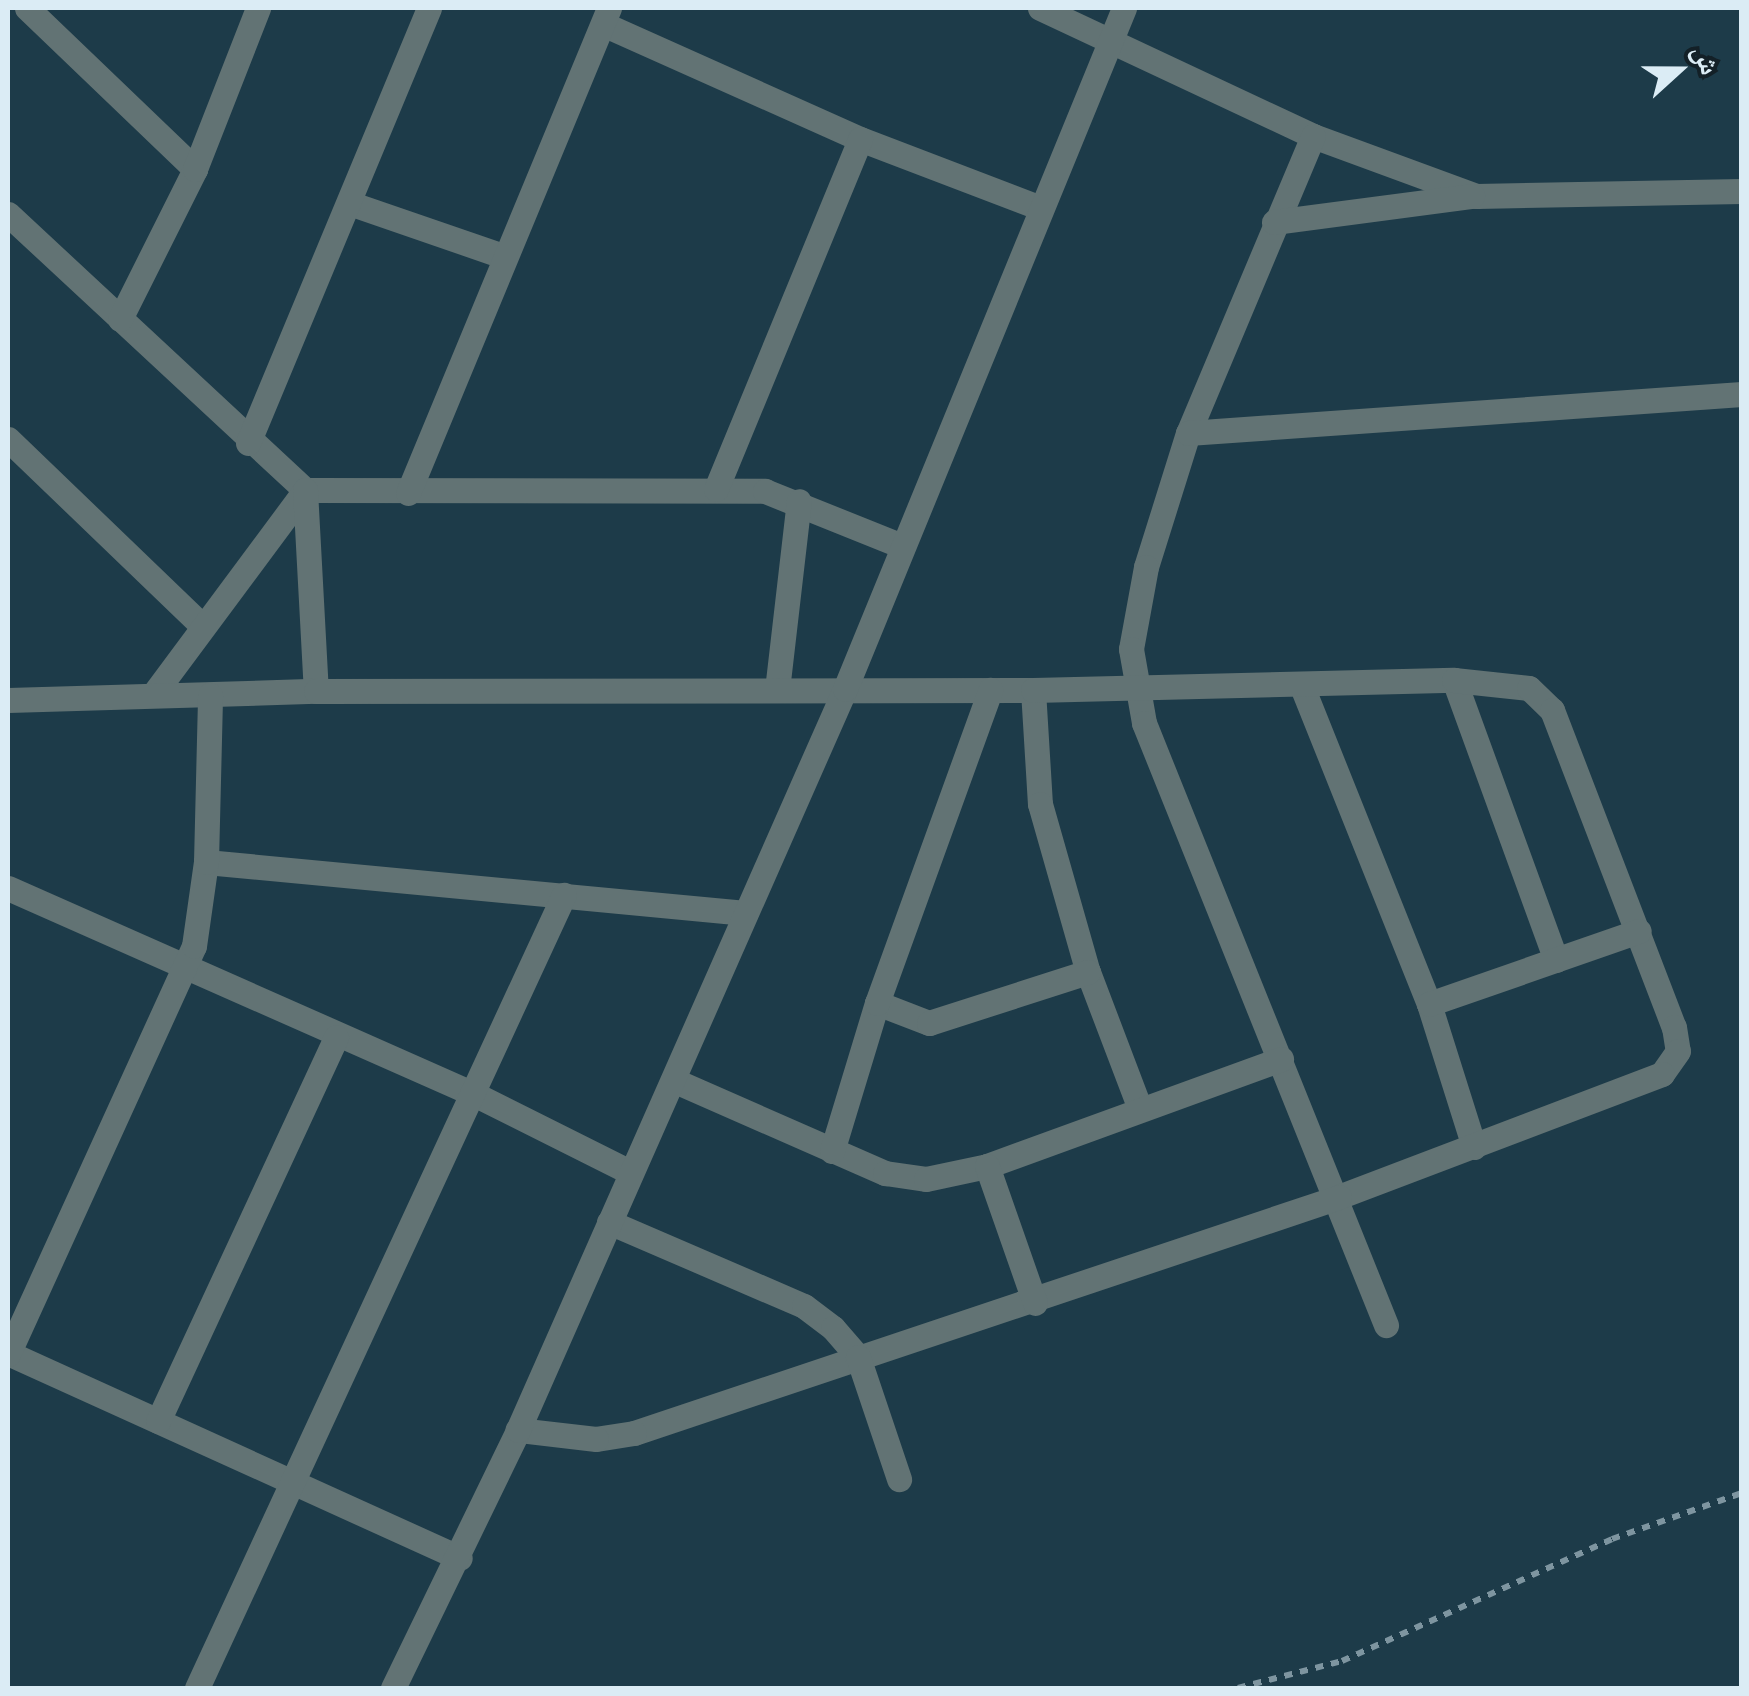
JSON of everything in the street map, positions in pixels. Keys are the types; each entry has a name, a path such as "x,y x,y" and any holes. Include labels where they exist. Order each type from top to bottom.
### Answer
{"street":[{"path":"27,8 195,169"},
{"path":"120,319 195,169 258,8"},
{"path":"248,442 352,204 429,8"},
{"path":"1040,8 1112,37 1312,136 1476,196"},
{"path":"393,1688 460,1558 518,1430 844,689 1038,207 1124,8"},
{"path":"408,493 503,256 606,16 860,139 1038,207"},
{"path":"1312,136 1188,434 1134,614 1136,686 1144,722 1339,1197 1386,1325"},
{"path":"716,489 860,139"},
{"path":"1274,222 1476,196 1742,191"},
{"path":"352,204 503,256"},
{"path":"8,214 248,442 305,490 408,493 716,489 799,500 902,546"},
{"path":"1188,434 1742,394"},
{"path":"8,440 202,626"},
{"path":"154,695 305,490"},
{"path":"305,490 316,690"},
{"path":"777,690 799,500"},
{"path":"8,700 316,690 1033,690 1454,680 1529,688 1552,710 1674,1027 1674,1066 1339,1197 1035,1302 634,1433 596,1438 518,1430"},
{"path":"1454,680 1556,960"},
{"path":"1301,684 1430,1004 1474,1147"},
{"path":"832,1150 876,1003 990,690"},
{"path":"1033,690 1040,804 1088,972 1140,1109"},
{"path":"210,695 206,862 187,969 8,1354 158,1420 288,1484 460,1558"},
{"path":"206,862 746,913"},
{"path":"8,888 336,1037 476,1095 630,1172"},
{"path":"197,1688 288,1484 476,1095 564,895"},
{"path":"1430,1004 1639,931"},
{"path":"876,1003 929,1023 1088,972"},
{"path":"158,1420 336,1037"},
{"path":"673,1080 832,1150 909,1179 987,1166 1280,1059"},
{"path":"987,1166 1035,1302"},
{"path":"609,1222 804,1306 858,1357 899,1479"}],"path":[{"path":"1238,1688 1342,1661 1612,1539 1742,1494"}]}
